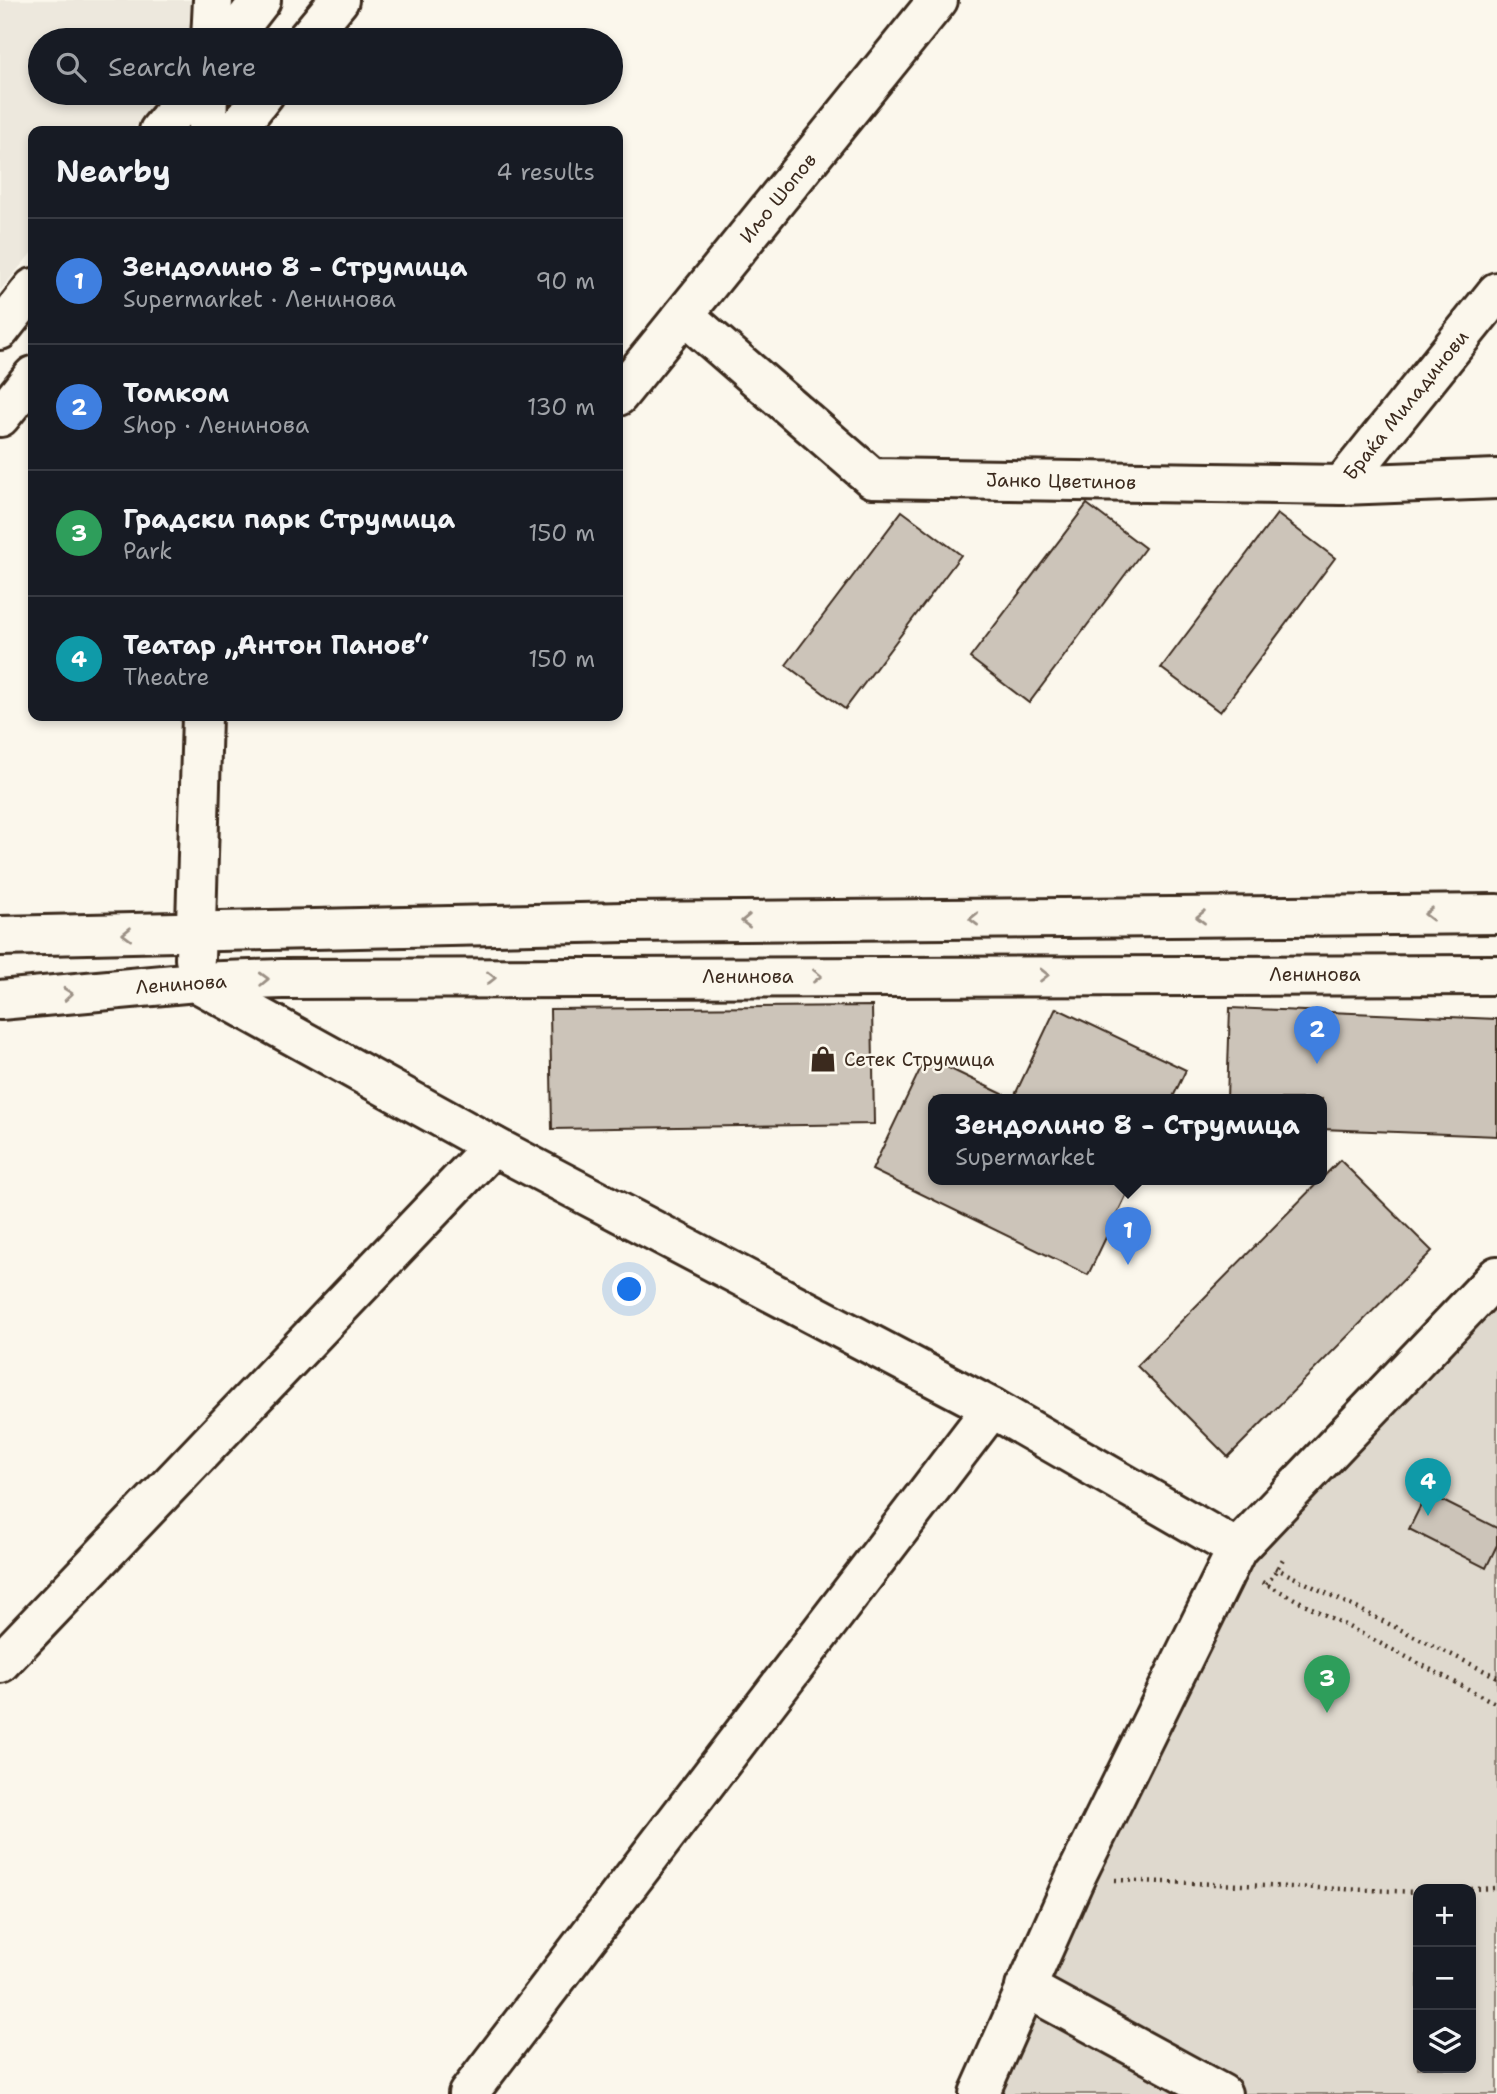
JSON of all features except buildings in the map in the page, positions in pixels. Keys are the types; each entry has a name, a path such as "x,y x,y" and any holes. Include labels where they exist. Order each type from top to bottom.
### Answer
{"street":[{"path":"212,28 213,0"},
{"path":"239,28 261,0"},
{"path":"316,28 339,0"},
{"name":"Иљо Шопов","path":"623,390 938,0"},
{"path":"163,126 180,105"},
{"path":"207,126 208,105"},
{"path":"239,126 256,105"},
{"name":"Браќа Миладинови","path":"1342,485 1497,292"},
{"path":"0,330 28,294"},
{"name":"Јанко Цветинов","path":"684,315 872,478 1342,485 1497,480"},
{"path":"14,410 28,385"},
{"path":"202,721 195,932 196,982 493,1146 992,1408 1237,1549"},
{"path":"0,936 625,922 1497,914"},
{"name":"Ленинова","path":"0,1000 196,982 310,978 1497,975"},
{"path":"0,1663 493,1146"},
{"path":"979,2094 1075,1878 1237,1549 1497,1276"},
{"path":"468,2094 992,1408"},
{"path":"1025,1987 1222,2094"}],"path":[{"path":"1237,1549 1497,1677"},
{"path":"1267,1585 1497,1704"},
{"path":"1075,1878 1413,1892"},
{"path":"1476,1889 1497,1888"}],"shaded area":[{"path":"0,0 240,0 217,28 28,28 28,105 153,105 136,126 28,126 28,257 0,291"},
{"path":"1497,1276 1497,2094 979,2094 1237,1549"}],"place":[{"name":"Сетек Струмица","path":"823,1059"},
{"name":"Томком","path":"1317,1064"},
{"name":"Зендолино 8 - Струмица","path":"1128,1265"},
{"name":"Театар „Антон Панов“","path":"1428,1516"},
{"name":"Градски парк Струмица","path":"1327,1713"}]}
